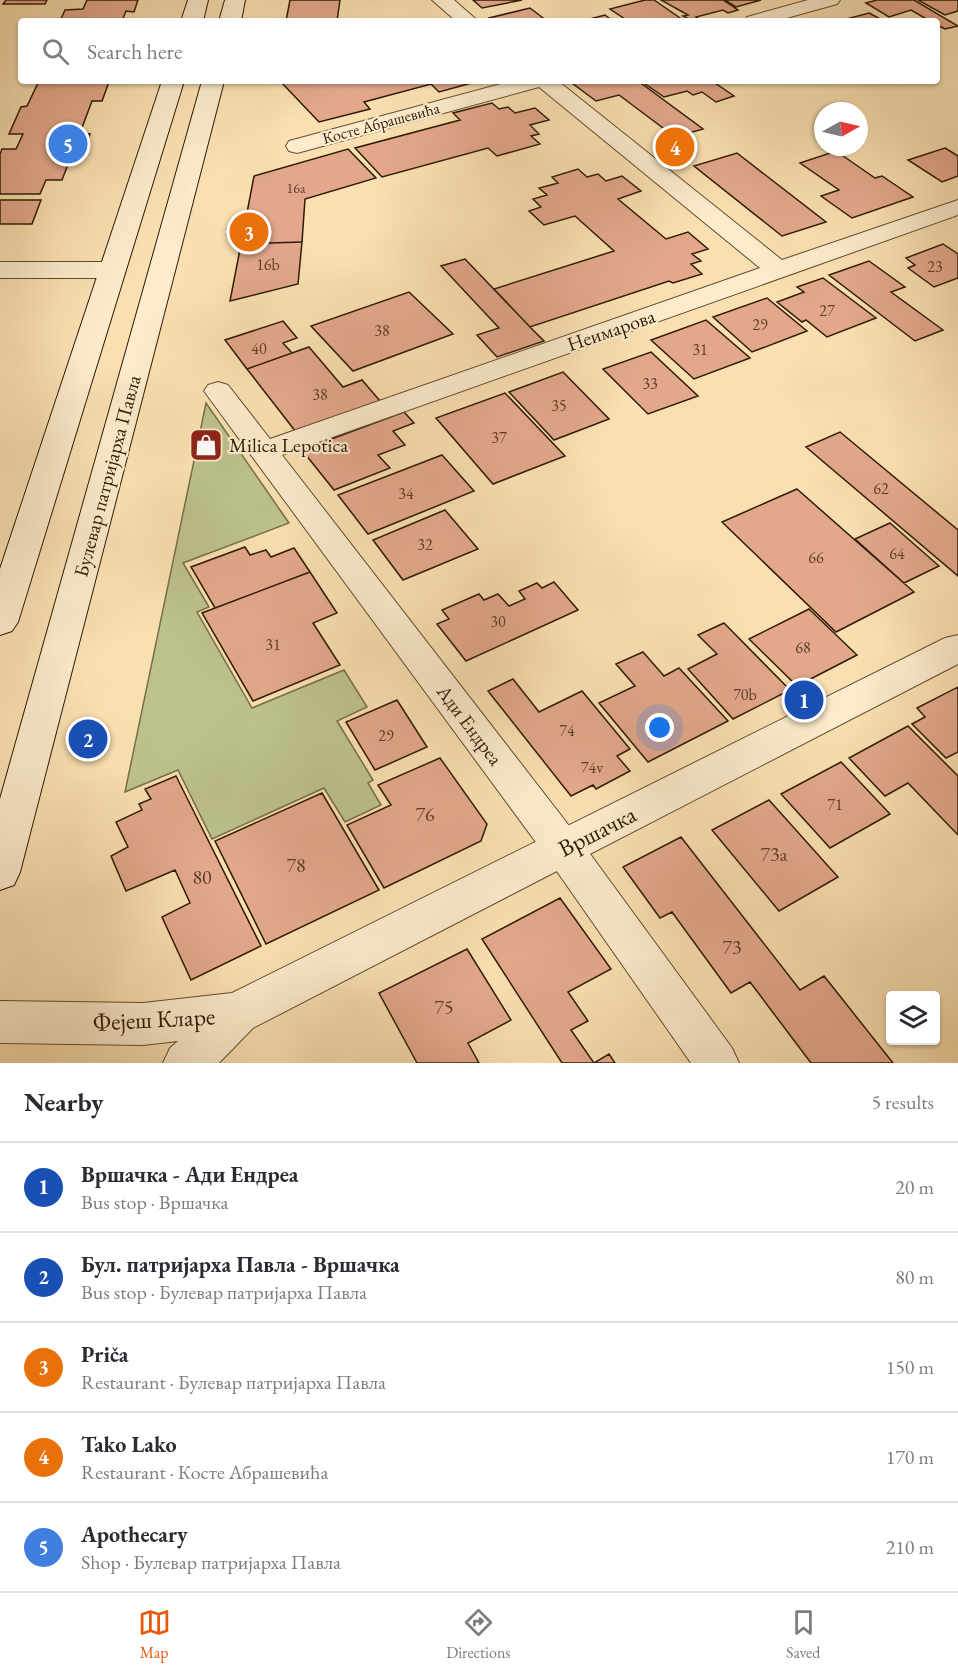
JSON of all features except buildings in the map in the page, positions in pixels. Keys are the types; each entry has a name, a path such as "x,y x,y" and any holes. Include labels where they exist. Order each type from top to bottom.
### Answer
{"main road":[{"path":"193,18 198,0"},
{"path":"231,18 235,0"},
{"path":"0,622 171,84"},
{"name":"Булевар патријарха Павла","path":"0,872 212,84"},
{"name":"Вршачка","path":"237,1013 958,648"},
{"name":"Фејеш Кларе","path":"0,1022 143,1024 237,1013"},
{"name":"Фејеш Кларе","path":"186,1063 237,1013"}],"street":[{"path":"442,0 464,18"},
{"path":"765,18 830,0"},
{"name":"Косте Абрашевића","path":"297,146 525,84"},
{"path":"549,84 779,271"},
{"name":"Неимарова","path":"264,451 958,207"},
{"path":"0,270 111,270"},
{"name":"Ади Ендреа","path":"218,391 563,848 717,1063"}],"green space":[{"path":"206,403 289,523 183,563 209,607 197,612 252,708 344,670 367,707 337,721 373,780 368,783 381,805 345,822 324,788 212,839 178,770 125,792"}],"place":[{"name":"Apothecary","path":"68,144"},
{"name":"Tako Lako","path":"675,147"},
{"name":"Priča","path":"249,232"},
{"name":"Milica Lepotica","path":"206,445"},
{"name":"Вршачка - Ади Ендреа","path":"804,700"},
{"name":"Бул. патријарха Павла - Вршачка","path":"88,739"}]}
